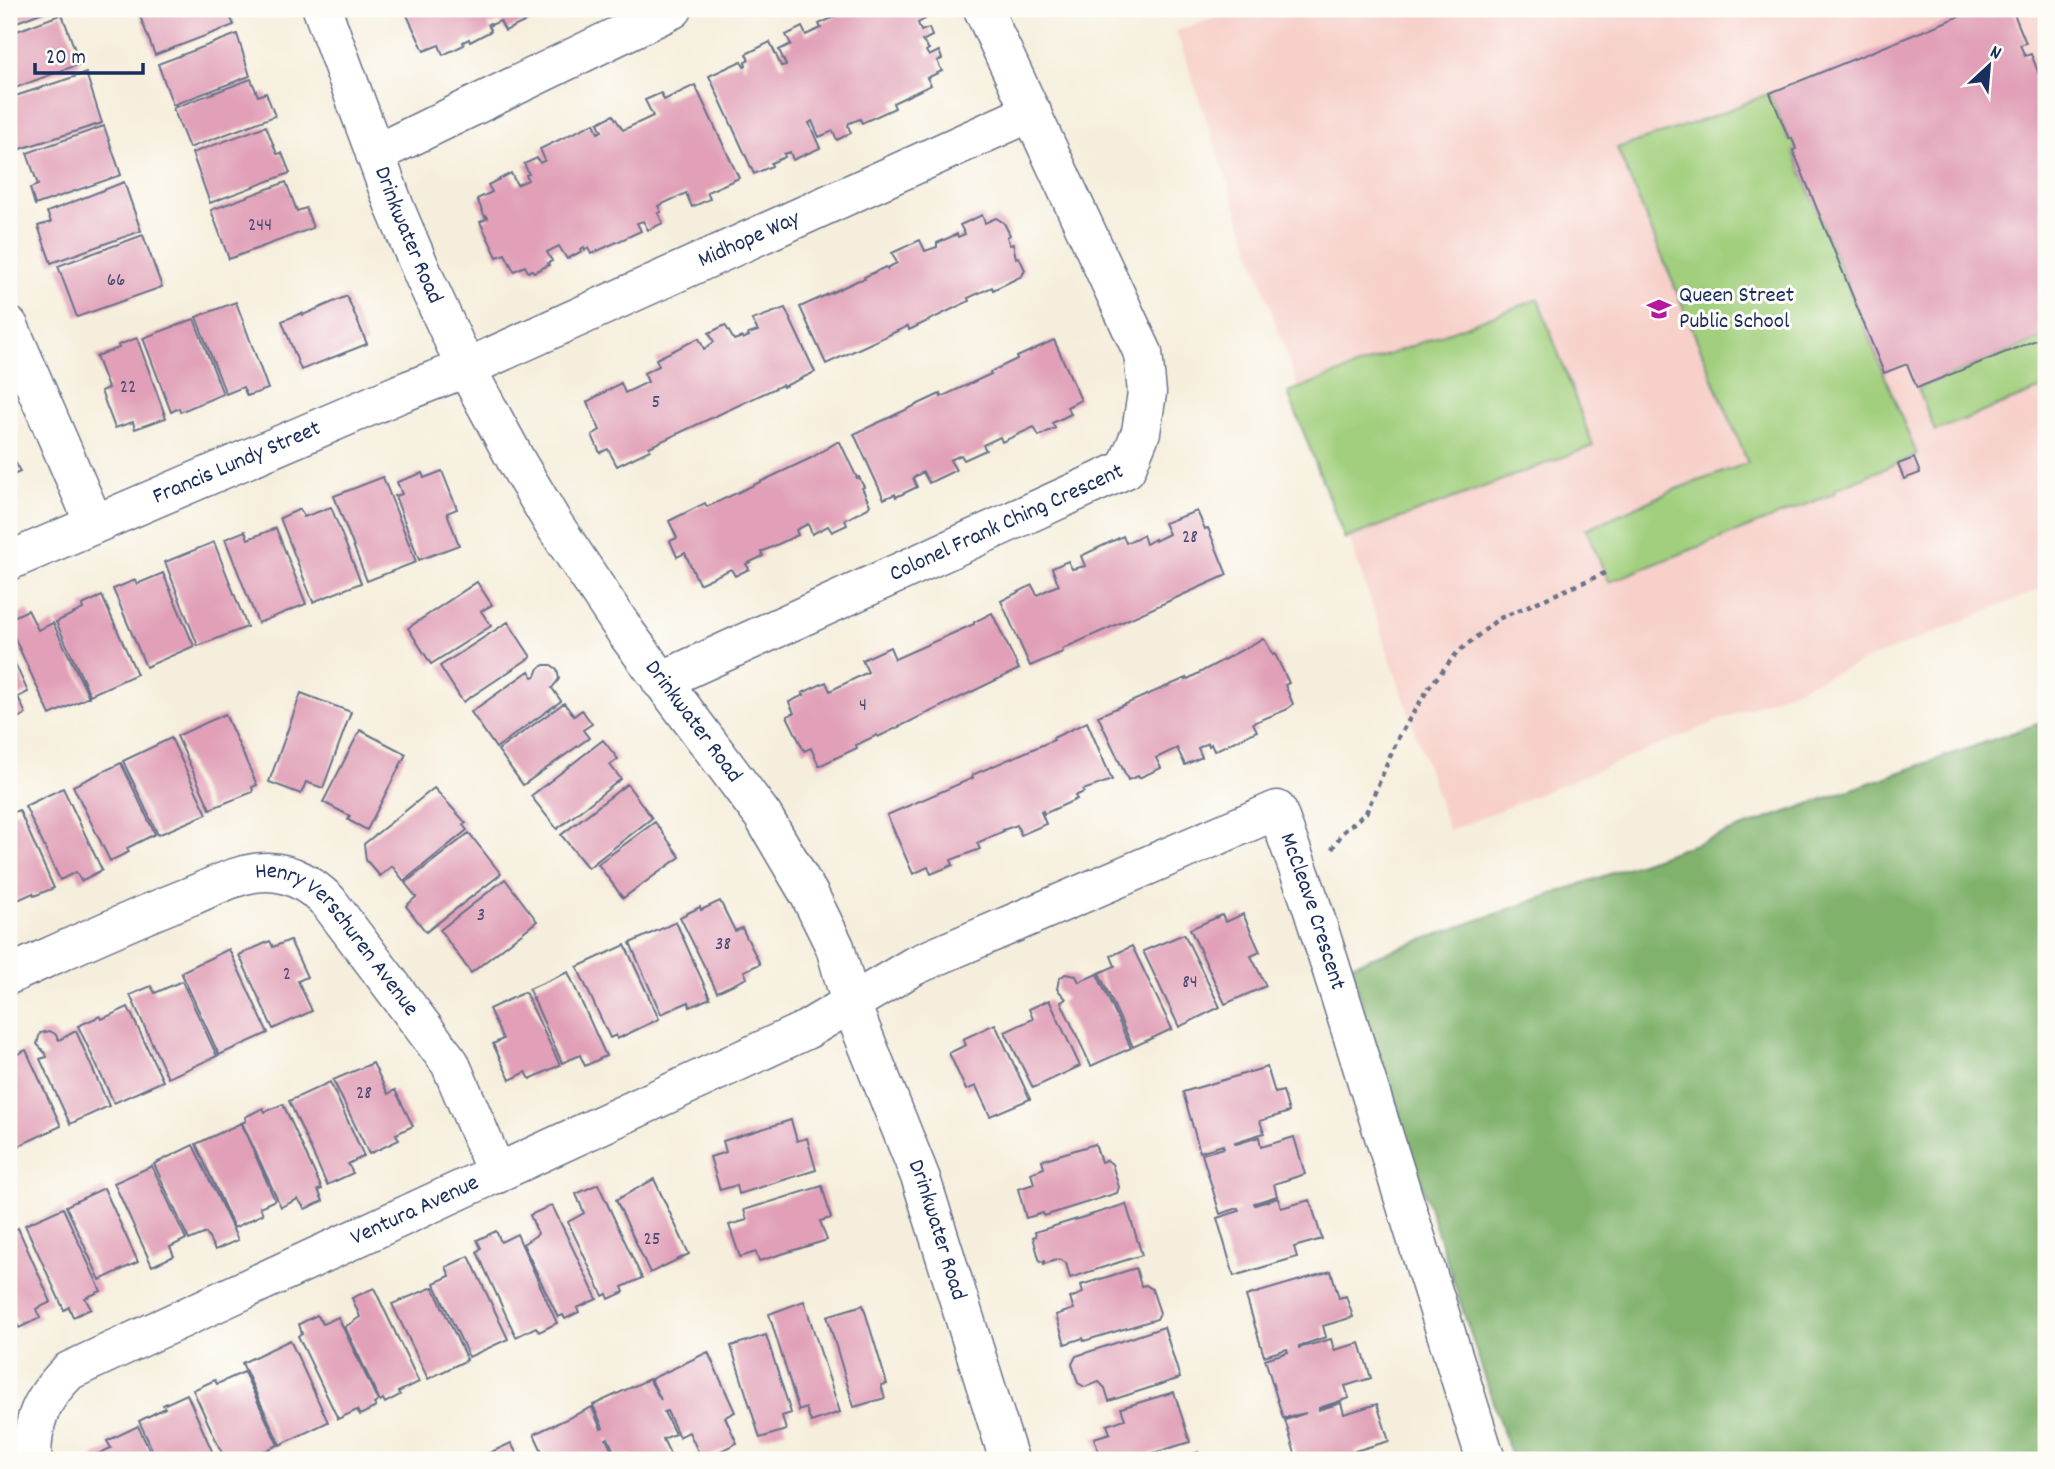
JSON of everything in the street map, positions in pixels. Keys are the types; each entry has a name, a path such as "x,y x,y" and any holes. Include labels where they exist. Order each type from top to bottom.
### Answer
{"street":[{"name":"Drinkwater Road","path":"322,9 375,154 425,279 466,368 553,523 661,681 730,770 790,860 835,947 851,1004 921,1179 1006,1460"},
{"path":"375,154 673,9"},
{"name":"Colonel Frank Ching Crescent","path":"661,681 1126,470 1142,432 1147,393 1143,353 983,9"},
{"name":"Midhope Way","path":"466,368 1032,112"},
{"path":"9,326 94,523"},
{"name":"Francis Lundy Street","path":"9,561 401,393 466,368"},
{"name":"McCleave Crescent","path":"851,1004 914,966 1277,810 1311,904 1486,1460"},
{"name":"Henry Verschuren Avenue","path":"9,975 145,914 246,874 269,872 291,876 312,886 328,901 450,1063 497,1174"},
{"name":"Ventura Avenue","path":"32,1460 32,1435 38,1410 51,1389 69,1371 806,1030 851,1004"}],"path":[{"path":"1332,850 1343,832 1366,813 1399,736 1430,686 1457,653 1498,619 1605,573"}],"shaded area":[{"name":"Queen Street Public School","path":"1242,9 2046,9 2046,587 1449,831 1176,31"}],"green space":[{"path":"1770,93 1788,139 1792,138 1796,149 1793,151 1917,455 1835,489 1836,493 1609,582 1586,529 1679,488 1748,463 1617,148 1709,118"},
{"path":"1538,299 1593,446 1345,539 1288,392"},
{"path":"2046,336 2046,387 1935,431 1918,388"},
{"path":"2046,721 2046,1460 1512,1460 1350,965"}],"building":[{"path":"9,9 51,9 9,25"},
{"path":"158,9 227,9 234,25 155,55 140,16"},
{"path":"404,9 529,9 533,18 505,31 500,21 491,25 490,23 488,24 491,31 470,42 469,39 463,42 464,45 443,55 439,45 424,51"},
{"path":"851,9 853,13 863,9 908,9 911,15 921,11 925,19 918,23 921,31 929,28 932,36 922,41 929,49 926,51 929,56 939,51 942,59 937,61 942,71 927,78 931,85 893,103 895,108 862,123 860,119 849,123 851,133 837,140 833,131 819,137 812,121 809,123 820,148 793,160 790,152 784,154 785,157 771,163 772,166 754,174 709,76 741,61 744,67 746,66 745,62 749,60 746,54 770,42 781,66 786,65 779,50 791,44 786,35 802,27 806,35 821,28 819,24"},
{"path":"1977,9 2012,9 2026,43 2020,45 2025,56 2031,54 2046,92 2046,336 1917,388 1907,364 1884,373 1793,150 1796,149 1792,138 1789,139 1770,93"},
{"path":"62,14 80,64 9,90 9,34"},
{"path":"237,34 250,76 173,105 158,64"},
{"path":"86,73 102,123 14,151 9,134 9,98"},
{"path":"251,79 258,96 266,93 275,116 189,148 173,108"},
{"path":"695,85 739,178 707,192 710,199 692,207 686,193 658,206 663,223 648,230 643,221 637,223 641,231 591,254 588,248 585,250 584,247 582,251 567,259 559,246 547,252 552,261 549,265 534,272 528,272 525,266 514,271 505,254 497,257 480,222 488,218 477,199 492,192 488,185 511,173 517,185 528,180 526,175 529,174 524,164 537,158 540,163 545,160 540,149 594,123 598,133 602,131 598,123 613,115 623,130 653,116 645,100 661,93 664,100"},
{"path":"104,126 121,175 35,205 30,188 38,185 27,153"},
{"path":"266,126 277,154 282,153 290,173 210,203 192,153"},
{"path":"124,182 141,231 51,263 38,226 51,222 47,212"},
{"path":"286,182 297,211 306,208 313,228 229,259 211,210"},
{"path":"982,215 985,223 996,218 1004,223 1010,235 1007,237 1010,245 1013,244 1016,258 1019,257 1025,270 1022,276 968,298 969,301 909,330 908,326 826,364 800,307 886,267 888,270 887,268 897,263 892,253 920,240 925,251 957,234 958,237 965,234 960,225"},
{"path":"143,235 162,287 77,317 58,266"},
{"path":"347,296 367,344 301,370 282,321"},
{"path":"236,302 268,389 247,396 243,387 226,394 196,317"},
{"path":"785,308 815,372 649,447 650,450 617,466 608,449 600,453 592,435 600,430 587,402 621,383 625,393 648,382 644,373 659,366 656,359 699,338 704,349 714,342 709,333 725,325 734,340 743,339 758,331 752,320"},
{"path":"194,319 223,394 180,412 179,408 171,412 143,338"},
{"path":"137,338 166,418 135,429 133,422 115,428 101,391 108,388 96,356"},
{"path":"1054,340 1081,400 1067,407 1071,414 1052,423 1055,428 1039,436 1034,427 1002,442 1000,437 983,445 986,450 964,460 961,455 950,460 956,470 929,483 923,472 913,478 917,487 896,497 895,494 884,499 854,434 940,394 941,397 991,374 990,372 1017,357"},
{"path":"840,442 864,487 862,488 870,505 868,508 845,520 847,525 832,532 828,526 812,534 808,524 796,530 798,535 761,552 763,556 746,564 749,569 735,576 731,569 699,584 685,553 677,557 670,541 677,538 669,521 705,503 707,507 811,458"},
{"path":"9,448 20,472 9,477"},
{"path":"1914,458 1920,473 1904,479 1898,464"},
{"path":"442,471 457,509 447,513 459,545 419,560 395,496 402,494 397,482 422,473 424,478"},
{"path":"383,477 416,562 367,581 334,496"},
{"path":"331,507 361,583 313,602 280,518 300,509 304,517"},
{"path":"1197,511 1205,529 1208,528 1227,575 1030,666 1001,601 1032,585 1037,595 1059,586 1052,568 1068,561 1072,569 1085,566 1081,556 1123,536 1126,543 1143,535 1146,544 1155,541 1169,534 1164,523"},
{"path":"276,528 306,604 258,623 225,539 245,531 248,539"},
{"path":"214,542 247,627 198,646 165,562"},
{"path":"163,573 194,646 146,667 113,589 135,580 137,584"},
{"path":"477,582 492,605 481,611 491,626 431,664 408,628"},
{"path":"102,596 137,674 90,695 56,622"},
{"path":"28,610 38,630 53,623 89,697 50,715 9,626 9,619"},
{"path":"992,613 1019,669 856,745 857,748 819,766 811,748 804,751 787,716 794,713 789,702 826,682 830,691 868,672 862,660 890,647 895,659 974,624"},
{"path":"508,622 531,657 463,702 440,666"},
{"path":"1262,639 1273,655 1275,654 1289,683 1285,685 1293,704 1286,710 1253,723 1257,731 1214,751 1208,743 1198,748 1202,757 1185,765 1177,748 1156,758 1161,768 1128,780 1098,716 1186,680"},
{"path":"9,650 28,692 18,697 26,714 9,722"},
{"path":"544,665 557,669 559,679 552,688 561,701 496,748 471,712 529,671 533,677 536,676 539,668"},
{"path":"301,693 351,712 323,788 306,782 301,794 269,782"},
{"path":"564,703 574,716 582,710 592,724 583,730 589,738 523,785 498,750"},
{"path":"225,714 257,785 252,787 253,792 210,809 177,736"},
{"path":"1087,722 1112,780 1083,790 1084,792 1075,796 1077,799 1044,814 1041,812 1046,824 1021,835 1017,825 1003,830 977,843 980,849 951,860 953,865 931,874 928,867 913,874 887,815 973,778 972,775 1054,740 1053,738"},
{"path":"360,730 406,754 367,830 348,820 350,816 323,802"},
{"path":"171,738 207,814 158,835 123,761"},
{"path":"603,740 618,759 610,765 621,779 557,829 531,796"},
{"path":"121,763 155,834 127,848 129,852 110,861 73,786"},
{"path":"627,784 652,818 588,868 561,835"},
{"path":"63,788 102,870 81,881 76,872 60,880 25,806"},
{"path":"434,788 466,823 463,825 467,830 404,881 392,866 380,876 366,860 364,844"},
{"path":"19,810 54,888 34,896 33,893 9,904 9,814"},
{"path":"655,822 680,857 623,898 598,864"},
{"path":"469,833 501,874 426,932 406,906 416,897 405,883"},
{"path":"505,879 537,921 471,973 440,930"},
{"path":"720,901 735,931 742,928 760,964 744,971 747,978 717,992 680,917"},
{"path":"1243,914 1260,952 1251,956 1266,986 1225,1004 1190,929 1222,915 1226,922"},
{"path":"676,922 710,998 690,1007 689,1002 661,1014 630,943"},
{"path":"1184,934 1220,1007 1179,1027 1143,951"},
{"path":"290,940 307,977 298,981 312,1011 273,1029 239,955 270,941 273,947"},
{"path":"625,945 659,1019 617,1039 616,1035 610,1038 577,967"},
{"path":"1132,946 1172,1029 1133,1047 1099,973 1115,966 1111,956"},
{"path":"229,949 268,1033 219,1055 181,972"},
{"path":"568,972 606,1056 585,1066 580,1055 562,1063 529,989"},
{"path":"1065,974 1076,976 1079,982 1097,974 1131,1048 1091,1066 1061,1002 1066,999 1057,989 1059,979"},
{"path":"182,981 217,1056 168,1078 130,995 151,986 155,993"},
{"path":"525,992 560,1065 530,1079 526,1072 510,1080 493,1044 503,1039 489,1009"},
{"path":"1049,1000 1080,1066 1033,1088 1005,1032 1033,1019 1029,1009"},
{"path":"128,1007 163,1081 114,1103 78,1026"},
{"path":"995,1024 1030,1099 990,1116 976,1086 966,1090 949,1053 966,1045 963,1039"},
{"path":"50,1031 59,1040 76,1031 109,1106 70,1124 40,1059 47,1057 37,1044 40,1033"},
{"path":"26,1050 61,1126 12,1149 9,1141 9,1058"},
{"path":"373,1063 388,1094 395,1090 413,1126 396,1134 399,1140 369,1154 333,1080"},
{"path":"1267,1067 1275,1093 1283,1091 1289,1112 1260,1121 1264,1133 1235,1142 1236,1144 1259,1137 1261,1147 1294,1137 1305,1174 1274,1184 1277,1196 1254,1203 1255,1205 1278,1198 1281,1208 1310,1200 1322,1239 1294,1247 1297,1257 1234,1276 1217,1218 1239,1211 1238,1208 1220,1214 1202,1154 1224,1148 1223,1145 1200,1152 1183,1092"},
{"path":"330,1082 364,1156 348,1164 353,1173 327,1185 289,1101"},
{"path":"283,1104 322,1189 318,1190 323,1201 305,1209 298,1199 281,1207 242,1123 246,1121 245,1117 263,1108 265,1112"},
{"path":"791,1120 797,1141 807,1138 816,1170 739,1194 737,1185 720,1190 710,1157 726,1152 723,1141"},
{"path":"241,1123 275,1200 260,1207 263,1214 234,1228 196,1144"},
{"path":"1095,1144 1101,1162 1107,1160 1112,1164 1119,1187 1117,1193 1044,1216 1043,1213 1026,1218 1018,1189 1034,1184 1031,1173 1044,1168 1042,1160"},
{"path":"193,1145 238,1240 215,1250 206,1233 189,1240 154,1164"},
{"path":"152,1166 186,1239 170,1247 174,1256 152,1266 114,1183"},
{"path":"654,1179 689,1254 650,1273 616,1200"},
{"path":"598,1184 642,1278 622,1287 624,1292 609,1299 607,1294 603,1296 568,1222 584,1213 576,1194"},
{"path":"822,1186 831,1218 820,1221 827,1240 759,1261 756,1252 740,1257 729,1225 747,1220 744,1210"},
{"path":"104,1188 138,1262 100,1280 66,1206"},
{"path":"1126,1204 1142,1255 1070,1278 1066,1263 1059,1259 1044,1264 1044,1261 1040,1262 1033,1237 1036,1236 1035,1232"},
{"path":"552,1205 597,1299 577,1308 579,1312 565,1319 563,1315 558,1317 523,1244 538,1234 530,1215"},
{"path":"63,1208 101,1291 85,1298 91,1309 73,1317 69,1307 64,1310 25,1225"},
{"path":"18,1228 51,1302 36,1309 40,1318 19,1328 12,1312 9,1313 9,1233"},
{"path":"496,1231 501,1242 517,1234 557,1323 539,1332 536,1327 516,1337 477,1252 481,1248 477,1240"},
{"path":"469,1256 508,1339 469,1357 434,1283 450,1276 446,1267"},
{"path":"1136,1268 1141,1286 1146,1285 1152,1289 1160,1313 1157,1319 1065,1344 1056,1315 1074,1309 1070,1298 1083,1293 1081,1285"},
{"path":"1331,1271 1339,1298 1346,1296 1353,1317 1323,1326 1326,1337 1299,1348 1331,1339 1334,1350 1360,1343 1371,1378 1345,1386 1349,1398 1319,1410 1341,1403 1344,1414 1377,1404 1389,1441 1355,1451 1358,1460 1297,1460 1285,1420 1306,1413 1283,1418 1265,1359 1288,1352 1287,1349 1264,1356 1246,1296"},
{"path":"433,1287 467,1360 428,1379 392,1304"},
{"path":"374,1288 419,1382 398,1392 400,1395 385,1403 383,1399 380,1401 345,1327 360,1317 352,1298"},
{"path":"804,1301 840,1412 811,1422 806,1408 799,1411 769,1314"},
{"path":"863,1305 887,1384 881,1385 885,1398 854,1407 827,1316"},
{"path":"317,1315 323,1324 338,1317 378,1401 374,1404 376,1407 360,1415 357,1410 338,1419 298,1336 302,1334 299,1324"},
{"path":"1164,1327 1180,1378 1109,1401 1105,1388 1099,1382 1085,1387 1078,1383 1072,1364 1076,1356"},
{"path":"766,1335 791,1413 782,1416 786,1430 760,1438 731,1346"},
{"path":"290,1340 328,1422 280,1445 242,1363"},
{"path":"708,1352 735,1412 725,1417 737,1443 702,1460 689,1432 679,1437 667,1411 664,1412 675,1434 663,1439 673,1460 632,1460 629,1455 618,1460 608,1438 606,1439 616,1460 546,1460 534,1434 592,1407 601,1429 603,1428 593,1405 649,1379 661,1400 651,1379"},
{"path":"244,1372 278,1445 244,1460 225,1460 193,1390 215,1380 217,1384"},
{"path":"1174,1392 1190,1442 1130,1460 1101,1460 1094,1438 1110,1433 1107,1425 1125,1419 1121,1408"},
{"path":"187,1394 216,1460 157,1460 139,1421 165,1408 163,1405"},
{"path":"138,1426 154,1460 94,1460 93,1456 111,1448 107,1441"},
{"path":"511,1443 520,1460 474,1460"},
{"path":"1198,1452 1200,1457 1204,1456 1206,1460 1173,1460"}],"place":[{"name":"Queen Street Public School","path":"1659,309"}]}
